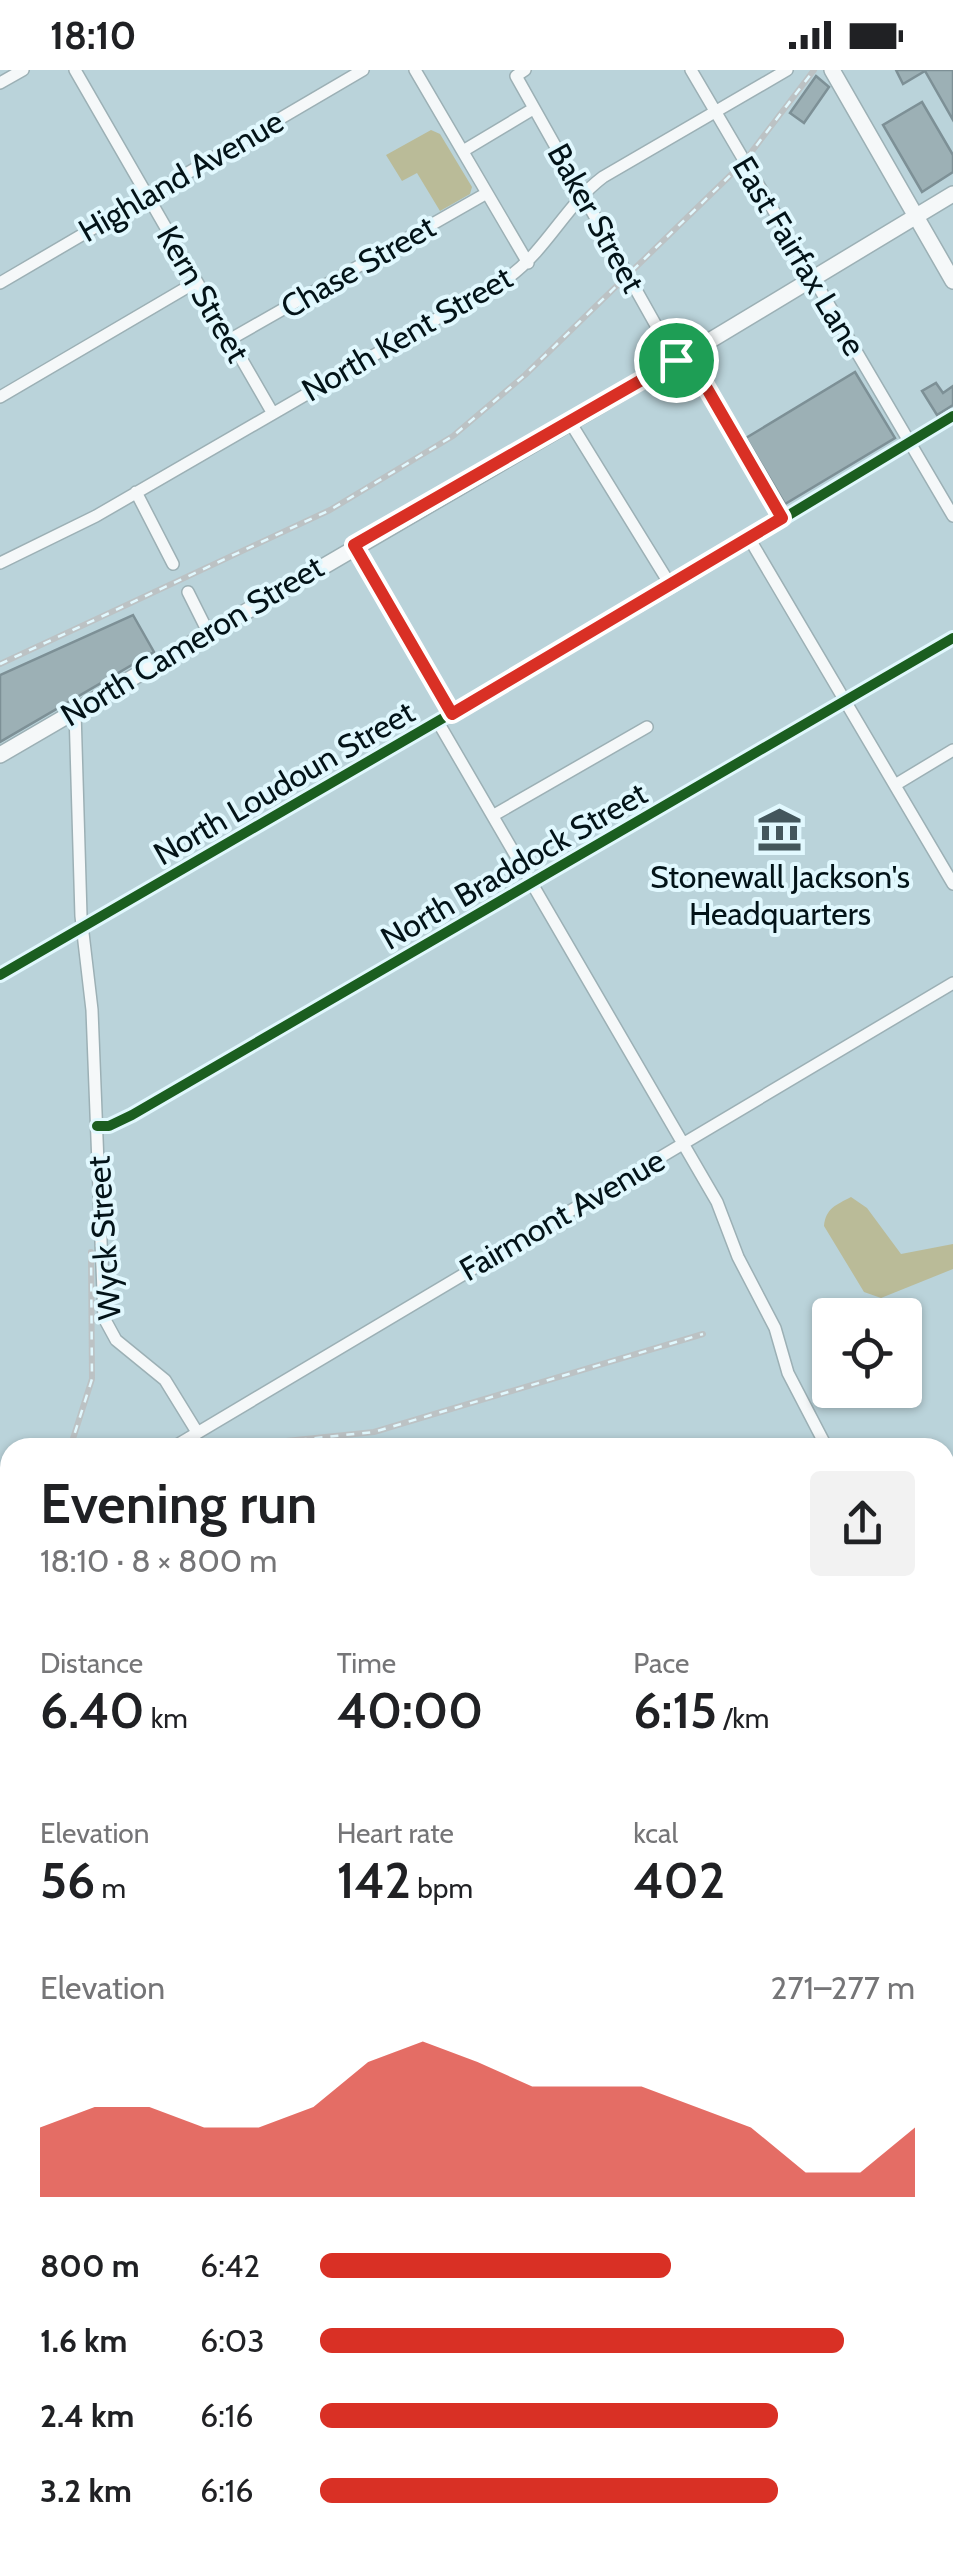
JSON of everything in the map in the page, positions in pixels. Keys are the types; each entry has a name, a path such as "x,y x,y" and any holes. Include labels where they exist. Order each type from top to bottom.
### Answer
{"main road":[{"path":"832,70 953,282"},
{"name":"North Cameron Street","path":"0,754 682,357 953,194"}],"street":[{"path":"0,83 23,70"},
{"name":"Kern Street","path":"75,70 272,412"},
{"name":"Highland Avenue","path":"0,283 362,70"},
{"path":"415,70 528,263"},
{"name":"East Fairfax Lane","path":"690,70 953,516"},
{"name":"North Kent Street","path":"0,563 136,492 528,263 603,177 787,70"},
{"name":"Baker Street","path":"521,73 533,108 584,196 782,518"},
{"path":"463,151 533,108"},
{"name":"Chase Street","path":"228,340 487,193"},
{"path":"0,397 196,282"},
{"name":"North Loudoun Street","path":"0,976 672,586 953,416"},
{"path":"570,422 672,586"},
{"path":"136,492 173,564"},
{"path":"748,538 953,884"},
{"path":"354,545 452,714"},
{"path":"188,592 208,632"},
{"name":"North Braddock Street","path":"96,1126 109,1126 132,1115 953,638"},
{"name":"Wyck Street","path":"75,710 82,930 92,1010 104,1318 116,1340 165,1380 197,1432"},
{"path":"438,722 718,1202 738,1257 775,1328 788,1373 823,1438"},
{"path":"494,815 647,726"},
{"path":"895,784 953,750"},
{"name":"Fairmont Avenue","path":"188,1438 953,983"}],"green space":[{"path":"431,130 440,134 472,187 470,194 440,211 417,173 402,181 386,155"},
{"path":"851,1197 867,1208 901,1254 953,1244 953,1269 881,1298 864,1292 824,1226 829,1211"}],"building":[{"path":"896,70 953,70 953,120 925,71 903,84"},
{"path":"816,76 829,87 804,123 790,113"},
{"path":"922,102 953,155 953,172 922,192 883,125"},
{"path":"855,372 895,438 785,504 746,438"},
{"path":"936,383 943,393 953,386 953,405 937,415 922,391"},
{"path":"133,615 154,652 0,742 0,675"},
{"name":"Stonewall Jackson's Headquarters","path":"784,814 798,840 787,846 784,841 770,849 761,832"}],"railway":[{"path":"0,664 330,510 453,436 525,375 743,163 814,70"},
{"path":"73,1438 92,1379 91,1252"},
{"path":"316,1438 374,1432 703,1334"}],"cycle path":[{"path":"0,975 671,586 953,416"},
{"path":"97,1126 109,1126 132,1115 953,638"}],"place":[{"name":"Stonewall Jackson's Headquarters","path":"780,829"}],"route":[{"path":"687,354 782,518 452,714 354,545 676,360 687,354"}]}
